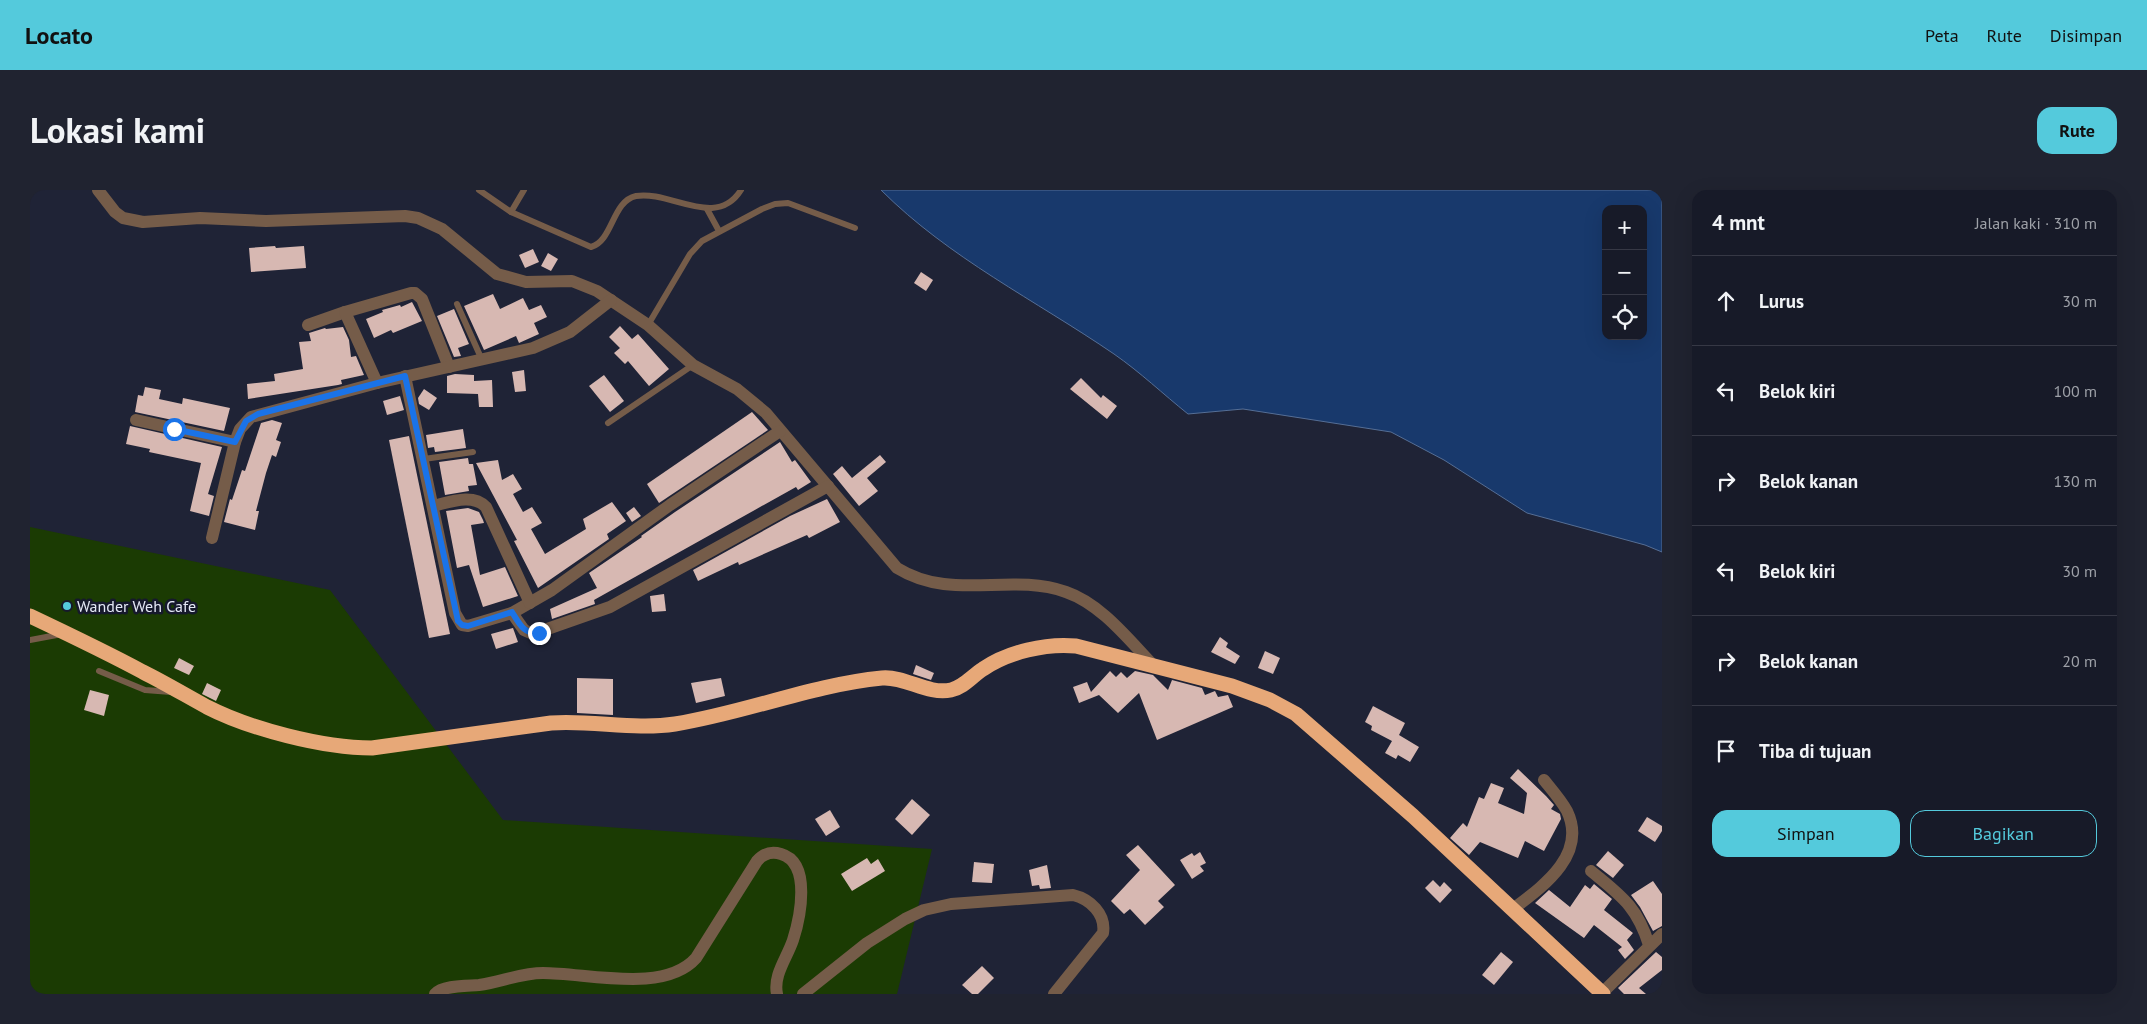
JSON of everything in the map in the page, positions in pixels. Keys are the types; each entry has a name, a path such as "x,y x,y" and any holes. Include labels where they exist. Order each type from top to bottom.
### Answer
{"highway":[{"path":"30,616 68,633 207,707 239,720 303,739 344,747 372,748 551,723 576,722 645,726 676,724 776,699 881,678 902,679 935,690 953,690 990,664 1018,653 1054,645 1076,646 1153,665 1252,693 1296,714 1413,816 1602,993"}],"street":[{"path":"98,190 115,212 132,221 200,218 266,221 405,216 418,218 442,229 497,274 526,282 572,281 585,285 611,300 648,326 693,366 751,399 897,568 909,575 938,585 959,587 1018,585 1065,592 1095,608 1153,665"},
{"path":"308,325 410,293 420,295 449,367"},
{"path":"212,538 235,442 246,421 258,414 377,383 482,360 552,342 588,320 611,300"},
{"path":"346,312 377,383"},
{"path":"405,376 458,621 462,625 468,626 512,612 566,581 670,505 780,431"},
{"path":"136,420 235,442"},
{"path":"512,612 524,630 533,634 598,613 828,486"},
{"path":"433,506 464,500 481,502 486,507 530,603"},
{"path":"1513,909 1554,875 1565,860 1570,844 1572,829 1567,811 1544,780"},
{"path":"435,994 445,989 490,984 534,973 621,980 658,978 677,974 685,970 696,958 757,861 762,856 776,853 790,858 795,864 801,885 797,923 793,940 776,980 777,994"},
{"path":"1592,871 1632,906 1644,927 1649,945"},
{"path":"803,994 867,943 905,919 924,910 952,904 1073,895 1086,899 1096,909 1103,921 1103,933 1054,994"},
{"path":"1602,993 1662,934"}],"lane":[{"path":"479,190 511,212 591,247 598,244 621,207 636,196 658,197 707,209 732,200 741,190"},
{"path":"511,212 524,190"},
{"path":"648,326 690,254 702,241 762,209 775,204 788,204 855,228"},
{"path":"707,209 719,231"},
{"path":"457,304 482,360"},
{"path":"608,423 693,366"},
{"path":"424,459 473,452"},
{"path":"30,640 68,633"},
{"path":"99,670 145,690 180,691"}],"green space":[{"path":"30,527 330,590 503,820 932,849 897,994 30,994"}],"water":[{"path":"881,190 1662,190 1662,552 1645,545 1527,513 1444,460 1391,432 1243,409 1188,414 1114,354 993,277 935,237"}],"building":[{"path":"275,246 276,248 304,246 306,268 251,272 249,248"},
{"path":"533,249 539,262 525,268 519,255"},
{"path":"548,253 558,259 551,271 541,266"},
{"path":"921,272 933,280 926,291 914,283"},
{"path":"493,294 500,309 523,298 529,310 541,305 547,317 534,323 539,334 519,343 516,336 484,350 464,306"},
{"path":"412,302 422,321 393,333 391,330 374,338 366,319 383,312 382,310 400,305 401,307"},
{"path":"454,309 469,344 458,348 461,356 454,357 437,316"},
{"path":"620,326 632,339 638,334 669,369 649,386 628,361 625,364 614,353 620,348 609,337"},
{"path":"343,327 349,340 351,357 356,356 364,375 341,380 342,384 338,385 248,399 247,384 275,381 274,374 303,369 299,342 311,341 309,333 325,328"},
{"path":"524,370 526,391 515,392 512,372"},
{"path":"455,374 474,375 474,381 492,380 493,407 479,407 478,394 447,393 447,376"},
{"path":"604,375 624,401 610,412 589,386"},
{"path":"1081,378 1101,398 1103,395 1117,406 1107,419 1070,389"},
{"path":"145,387 161,390 159,399 182,404 183,398 230,408 224,431 135,412 138,395 143,396"},
{"path":"424,389 437,398 429,410 419,404 418,398"},
{"path":"400,396 404,410 387,415 383,401"},
{"path":"752,412 768,430 659,503 647,484"},
{"path":"272,420 282,423 276,440 281,442 276,457 272,455 266,473 256,511 259,511 255,530 224,522 230,499 232,500 242,470 245,471 261,423"},
{"path":"130,426 222,447 208,494 214,496 209,516 190,511 201,463 149,452 150,449 126,444"},
{"path":"463,429 466,448 435,452 434,447 428,448 426,435"},
{"path":"409,436 450,634 429,638 389,440"},
{"path":"780,442 792,462 795,460 811,482 798,490 796,487 594,600 595,604 552,619 550,609 597,588 589,573 675,512"},
{"path":"880,455 886,462 867,478 878,491 859,506 833,474 842,466 852,478"},
{"path":"468,458 469,464 473,464 477,485 468,486 469,491 445,495 439,462"},
{"path":"498,460 502,480 513,474 522,489 513,494 523,512 532,507 542,523 531,529 545,554 586,529 583,519 612,502 626,521 607,534 609,539 538,588 514,541 517,540 476,463"},
{"path":"827,499 840,522 809,538 807,535 739,565 738,562 698,581 693,570 790,516"},
{"path":"634,507 641,516 632,522 626,513"},
{"path":"468,508 479,512 484,523 471,525 480,575 505,567 518,596 483,607 469,565 457,568 446,511"},
{"path":"664,594 666,611 652,612 650,596"},
{"path":"513,628 518,642 496,649 491,634"},
{"path":"1220,637 1228,643 1226,647 1240,656 1235,664 1211,652"},
{"path":"1265,651 1280,658 1273,674 1258,668"},
{"path":"179,658 194,666 189,675 174,668"},
{"path":"916,665 934,673 931,680 913,674"},
{"path":"1110,671 1116,677 1121,672 1127,678 1135,671 1153,675 1168,690 1172,680 1202,688 1205,695 1215,691 1218,697 1228,695 1233,707 1157,740 1139,693 1118,713 1099,695 1079,703 1073,687 1087,682 1091,692"},
{"path":"577,678 613,679 613,715 577,713"},
{"path":"721,678 725,696 696,703 691,683"},
{"path":"207,683 221,690 216,701 202,694"},
{"path":"90,690 109,695 104,716 84,710"},
{"path":"1373,706 1405,723 1399,735 1419,747 1410,762 1398,755 1396,759 1385,753 1392,741 1371,730 1372,726 1365,722"},
{"path":"1518,769 1554,805 1551,809 1560,814 1561,819 1544,851 1525,841 1518,858 1480,842 1469,855 1450,838 1463,823 1467,827 1479,797 1484,799 1491,783 1504,788 1498,803 1524,814 1527,793 1510,778"},
{"path":"912,799 930,815 912,835 895,819"},
{"path":"830,810 840,827 826,836 815,819"},
{"path":"1647,817 1662,826 1662,831 1655,842 1638,831"},
{"path":"1138,845 1175,885 1158,901 1164,907 1145,925 1130,909 1124,914 1111,901 1140,870 1126,855"},
{"path":"1608,851 1624,865 1613,878 1596,865"},
{"path":"1200,852 1206,863 1200,866 1204,871 1192,879 1180,860 1192,853 1194,856"},
{"path":"867,858 871,864 878,859 885,871 852,891 841,874"},
{"path":"974,862 994,864 992,883 972,882"},
{"path":"1047,865 1051,888 1040,889 1039,885 1032,886 1029,870"},
{"path":"1433,880 1440,887 1444,882 1452,890 1440,903 1425,888"},
{"path":"1653,881 1662,894 1662,926 1653,931 1631,895"},
{"path":"1594,884 1612,899 1604,910 1633,933 1627,940 1634,950 1625,959 1618,950 1622,947 1594,925 1584,938 1535,903 1549,890 1570,907 1585,885 1590,889"},
{"path":"1501,952 1513,962 1494,985 1482,975"},
{"path":"1656,952 1662,957 1662,970 1639,988 1646,994 1624,994 1618,988"},
{"path":"982,966 994,978 978,994 972,994 962,985"}],"place":[{"name":"Wander Weh Cafe","path":"67,606"}],"route":[{"path":"174,429 235,442 240,429 246,421 258,414 405,376 458,621 462,625 468,626 512,612 524,630 528,633 539,633"}]}
